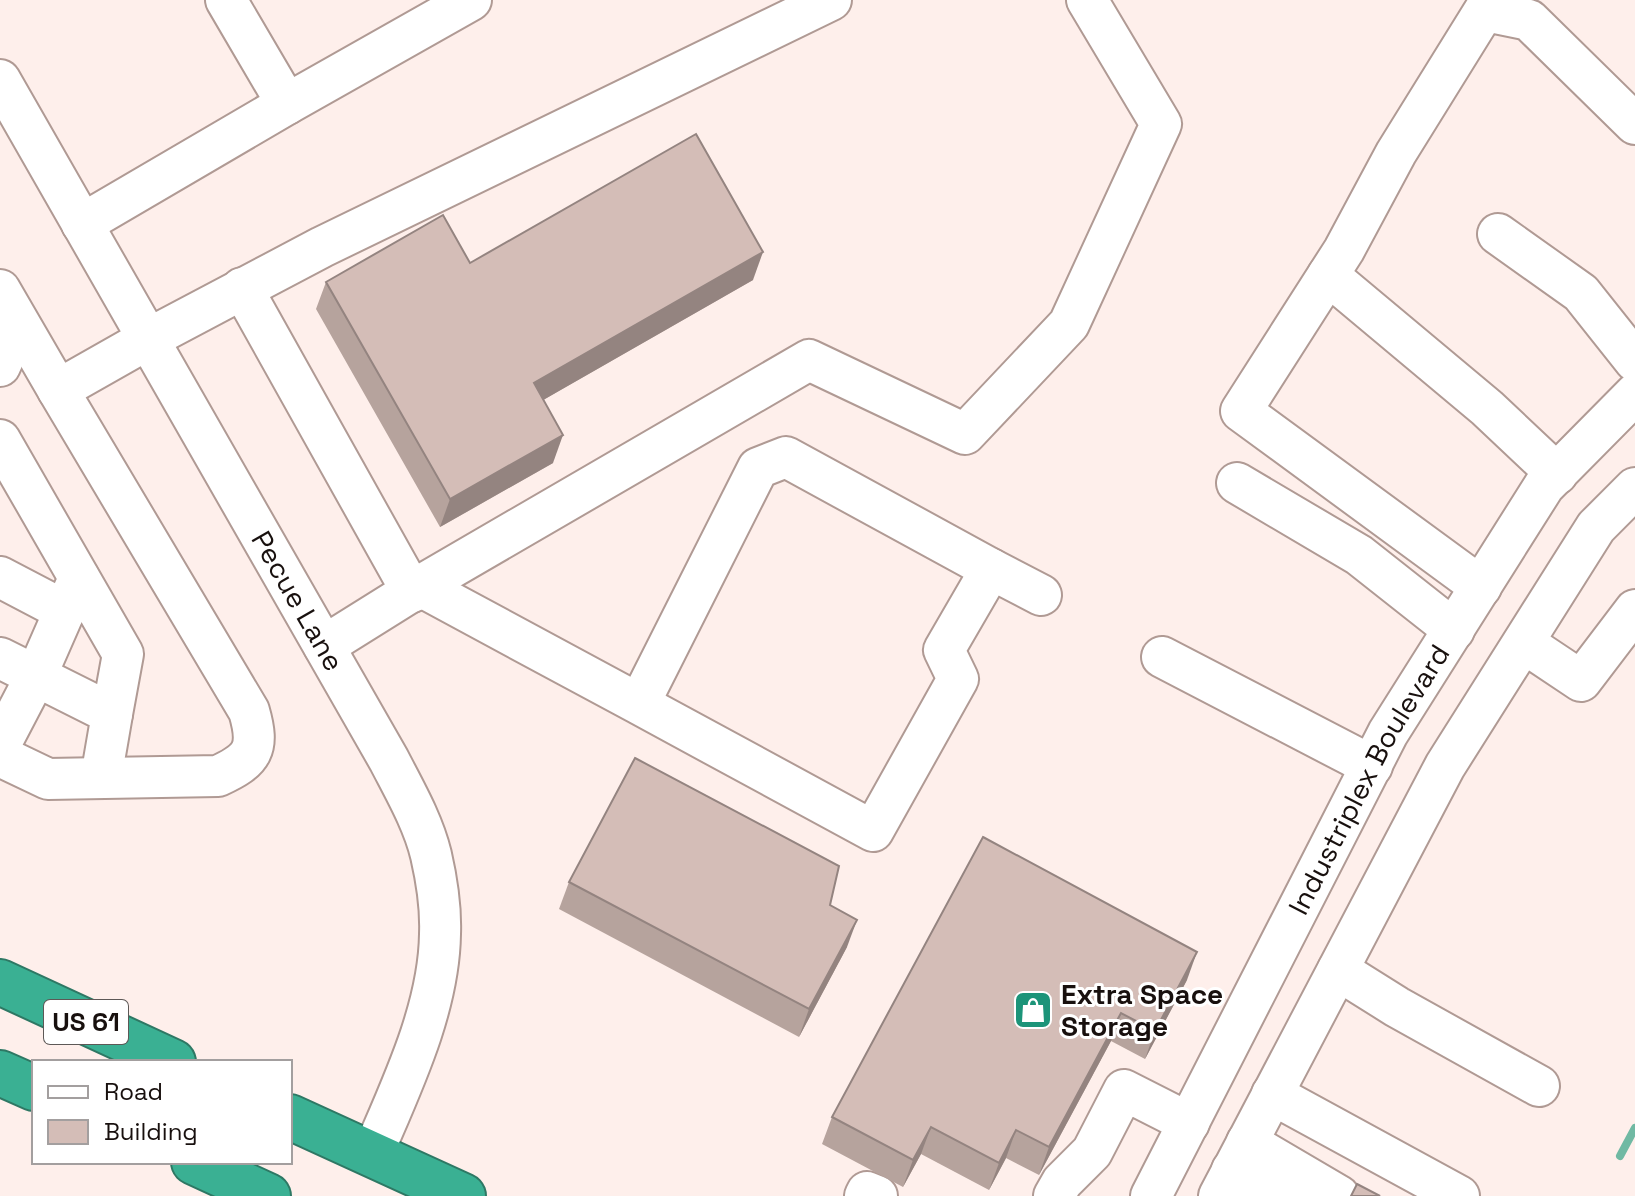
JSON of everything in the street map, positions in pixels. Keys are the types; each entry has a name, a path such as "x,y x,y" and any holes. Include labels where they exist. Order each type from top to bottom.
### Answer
{"highway":[{"name":"US 61","path":"0,982 169,1060"},
{"path":"0,1073 32,1087"},
{"path":"292,1118 463,1196"},
{"path":"198,1164 268,1196"}],"street":[{"path":"226,0 287,104"},
{"path":"82,224 471,0"},
{"path":"58,390 322,247 831,0"},
{"path":"324,646 809,360 965,434 1069,324 1161,124 1087,0"},
{"path":"1481,587 1241,411 1344,250 1396,153 1488,5 1529,20 1635,124"},
{"name":"Pecue Lane","path":"0,80 389,760 414,809 430,854 439,900 441,935 436,975 423,1028 372,1155"},
{"path":"1498,234 1581,293 1635,361"},
{"path":"1328,275 1487,408 1557,474"},
{"path":"242,288 416,589 639,704 873,831 958,679 944,650 991,569"},
{"path":"0,366 10,307"},
{"path":"0,756 48,779 218,776 237,767 251,754 255,731 249,711 10,307"},
{"name":"Industriplex Boulevard","path":"1151,1196 1388,733 1544,486 1635,394"},
{"path":"0,440 72,594 123,654 101,778"},
{"path":"639,704 758,468 786,457 1041,595"},
{"path":"1237,483 1359,555 1454,630"},
{"path":"1338,1130 1308,1192 1233,1169 1445,766 1596,527 1632,496"},
{"path":"0,577 72,594"},
{"path":"0,745 36,676 72,594"},
{"path":"1524,643 1581,681 1635,610"},
{"path":"1162,657 1372,766"},
{"path":"0,658 112,714"},
{"path":"1338,970 1397,1007 1539,1086"},
{"path":"1054,1196 1062,1182 1092,1152 1124,1090 1189,1123"},
{"path":"1272,1094 1459,1196"},
{"path":"865,1196 867,1192 877,1196"}],"building":[{"path":"696,134 763,252 534,383 563,435 450,499 326,282 443,215 470,263"},
{"path":"635,758 839,866 830,905 857,920 809,1009 569,882"},
{"name":"Extra Space Storage","path":"983,837 1197,952 1155,1031 1121,1013 1049,1147 1016,1130 999,1163 931,1127 913,1160 832,1117"},
{"path":"1357,1184 1380,1196 1351,1196"}],"waterway":[{"path":"1620,1156 1635,1128"}],"place":[{"name":"Extra Space Storage","path":"1033,1010"}]}
